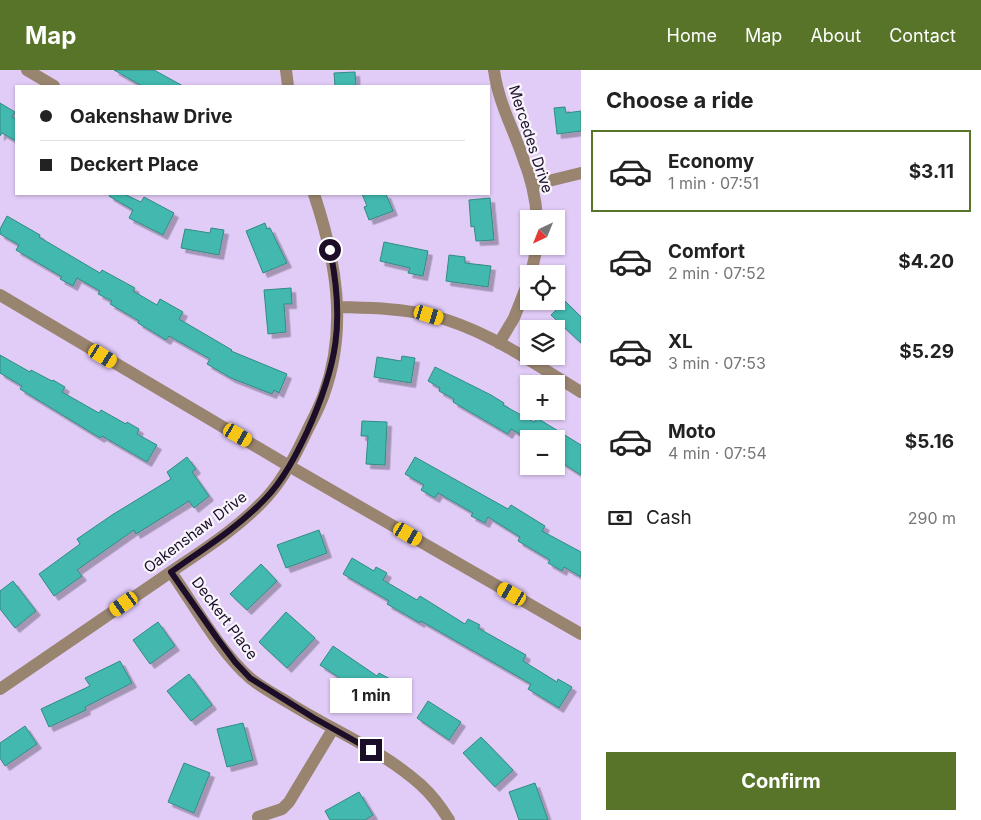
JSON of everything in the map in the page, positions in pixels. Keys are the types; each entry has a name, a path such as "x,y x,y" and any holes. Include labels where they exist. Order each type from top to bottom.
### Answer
{"street":[{"path":"26,70 52,85"},
{"path":"286,70 288,85"},
{"name":"Mercedes Drive","path":"494,70 500,99 532,185 536,210"},
{"path":"532,185 581,173"},
{"name":"Oakenshaw Drive","path":"0,689 171,572 249,514 274,488 289,466 303,441 324,394 338,329 338,307 332,259 314,195"},
{"path":"0,295 289,466 581,634"},
{"path":"499,343 514,318 520,303"},
{"path":"338,307 399,310 429,315 459,324 499,343 581,392"},
{"name":"Deckert Place","path":"171,572 217,638 250,678 408,774 422,786 449,820"},
{"path":"258,817 282,809 289,802 333,729"}],"building":[{"path":"114,70 154,70 181,85 140,85"},
{"path":"355,72 356,85 335,85 334,73"},
{"path":"0,103 15,112 12,117 15,118 15,140 2,133 0,136"},
{"path":"565,107 566,113 581,111 581,131 557,134 554,108"},
{"path":"126,195 141,202 144,197 174,213 163,235 129,218 133,210 109,196"},
{"path":"362,195 386,195 393,211 369,220 364,207 367,206"},
{"path":"490,198 494,240 476,241 474,226 471,227 469,200"},
{"path":"7,216 100,273 102,270 135,288 133,291 157,305 160,299 183,312 179,319 231,351 287,374 279,393 274,390 272,394 231,378 207,364 210,359 169,336 166,340 138,323 139,321 110,304 112,301 98,294 100,291 77,278 73,286 60,279 62,277 16,250 19,245 0,234 0,229"},
{"path":"265,223 267,229 270,228 287,263 263,273 246,231"},
{"path":"211,228 224,230 219,255 181,248 185,229 210,233"},
{"path":"384,242 428,251 423,276 408,273 410,268 380,261"},
{"path":"449,255 465,257 465,263 491,266 488,287 446,281"},
{"path":"291,288 292,304 284,304 286,332 268,334 264,290"},
{"path":"565,301 581,317 581,343 565,328 565,320 556,320 551,315 556,310 565,310"},
{"path":"0,355 30,372 31,370 65,387 62,392 99,413 101,410 139,429 137,434 157,445 147,462 102,436 100,438 20,389 22,386 0,373"},
{"path":"402,356 415,358 411,383 374,377 377,357 401,361"},
{"path":"435,367 504,403 503,405 520,414 520,420 534,422 540,420 557,430 520,430 520,434 511,429 508,434 453,402 454,399 439,391 440,388 428,381"},
{"path":"362,421 387,422 385,465 366,464 368,436 361,436"},
{"path":"565,435 581,445 581,475 565,465"},
{"path":"187,457 196,469 192,472 209,496 194,508 189,501 136,534 134,530 77,570 82,576 54,596 39,574 80,544 77,539 171,479 167,472"},
{"path":"415,457 508,509 511,505 545,526 542,531 581,552 581,577 564,567 562,571 548,563 550,560 518,541 520,537 488,517 485,523 471,516 473,513 438,493 435,498 421,490 424,485 405,474"},
{"path":"319,530 327,553 286,568 277,545"},
{"path":"352,558 374,571 376,567 387,573 383,580 417,600 420,596 465,624 468,619 480,625 478,628 526,655 523,661 557,682 558,679 572,687 559,708 528,689 531,684 421,621 420,623 387,604 389,601 343,574"},
{"path":"261,564 277,581 247,610 230,594"},
{"path":"13,581 36,611 15,628 0,609 0,591"},
{"path":"286,612 315,638 287,668 259,642"},
{"path":"158,622 175,646 150,664 133,640"},
{"path":"333,646 377,676 379,673 407,688 397,706 354,683 352,686 320,665"},
{"path":"120,661 132,683 85,707 86,710 49,727 41,709 90,686 85,678"},
{"path":"189,674 212,705 191,721 167,691"},
{"path":"428,701 461,722 449,740 417,718"},
{"path":"243,723 253,760 227,767 217,729"},
{"path":"25,726 37,744 5,766 0,758 0,743"},
{"path":"481,737 513,770 495,787 463,753"},
{"path":"184,763 210,773 194,813 168,802"},
{"path":"535,783 548,820 519,820 509,792"},
{"path":"359,792 373,815 365,820 330,820 325,811"}],"route":[{"path":"330,250 338,307 338,329 324,394 303,441 274,488 258,506 240,522 171,572 217,638 250,678 314,718 371,750"}]}
